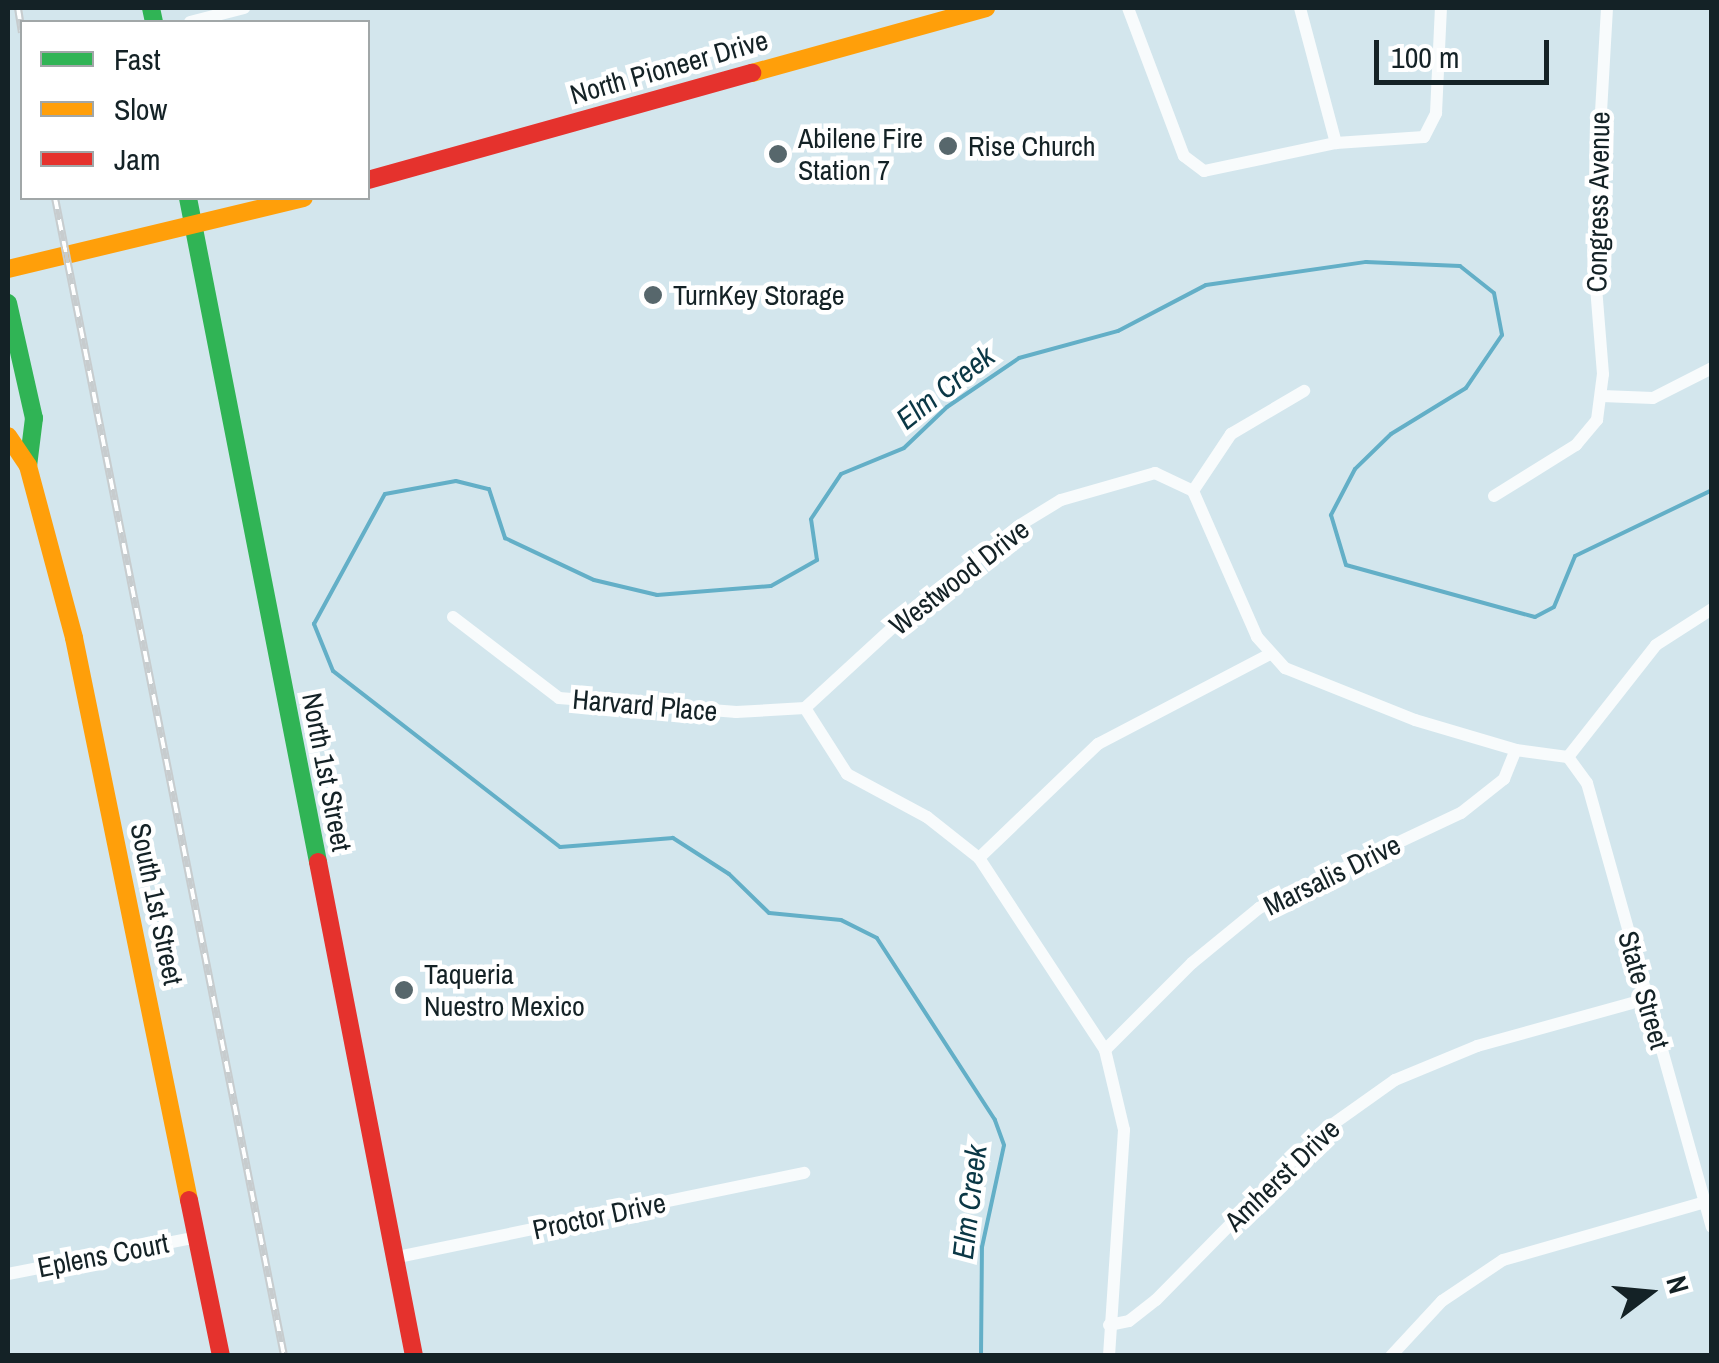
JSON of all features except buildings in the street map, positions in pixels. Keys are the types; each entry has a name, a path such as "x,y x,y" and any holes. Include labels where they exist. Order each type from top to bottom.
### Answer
{"main road":[{"name":"North Pioneer Drive","path":"370,179 986,8"},
{"name":"North 1st Street","path":"188,200 414,1356"},
{"path":"8,269 194,228 297,200"},
{"name":"South 1st Street","path":"8,304 34,418 28,466"},
{"name":"South 1st Street","path":"8,436 28,466 77,652 221,1356"}],"street":[{"path":"198,20 244,8"},
{"path":"1128,8 1191,165 1204,171 1336,143 1424,137 1436,113 1441,8"},
{"path":"1300,8 1336,143"},
{"name":"Congress Avenue","path":"1602,396 1593,251 1607,8"},
{"path":"1494,496 1576,445 1597,420 1602,396 1653,398 1712,368"},
{"path":"1304,391 1230,434 1193,490 1268,655 1286,668 1415,720 1516,750 1568,757 1656,646 1712,610"},
{"name":"Westwood Drive","path":"805,708 952,575 1061,500 1156,473 1193,490"},
{"name":"Harvard Place","path":"453,617 559,698 736,712 805,708"},
{"path":"978,858 1098,744 1268,655"},
{"path":"805,708 847,774 927,818 978,858 1105,1050 1124,1130 1109,1356"},
{"name":"Marsalis Drive","path":"1105,1050 1192,963 1259,908 1461,813 1504,779 1516,750"},
{"name":"State Street","path":"1568,757 1587,782 1646,1000 1708,1201 1712,1227"},
{"name":"Amherst Drive","path":"1108,1326 1129,1322 1156,1300 1319,1134 1396,1080 1477,1046 1646,1000"},
{"name":"Proctor Drive","path":"393,1258 804,1173"},
{"path":"1391,1356 1442,1301 1503,1260 1708,1201"},
{"name":"Eplens Court","path":"8,1274 198,1236"}],"waterway":[{"name":"Elm Creek","path":"981,1356 982,1247 1004,1145 995,1120 877,938 841,920 769,913 729,874 673,838 560,847 333,671 314,624 385,494 456,481 489,489 505,538 594,580 657,595 771,586 817,560 811,519 841,474 904,448 947,407 1019,358 1118,331 1206,285 1366,262 1460,266 1494,293 1502,335 1466,388 1391,434 1355,469 1331,515 1346,565 1535,617 1554,607 1575,556 1712,490"}],"railway":[{"path":"18,8 20,20"},
{"path":"55,200 284,1356"}],"traffic: fast":[{"path":"151,8 154,20"},
{"path":"188,200 318,862"},
{"path":"8,303 34,418 28,466"}],"traffic: slow":[{"path":"752,73 986,8"},
{"path":"8,269 296,200"},
{"path":"8,436 28,466 74,638 189,1200"}],"traffic: jam":[{"path":"370,179 752,73"},
{"path":"318,862 414,1356"},
{"path":"189,1200 221,1356"}],"place":[{"name":"Rise Church","path":"948,146"},
{"name":"Abilene Fire Station 7","path":"778,154"},
{"name":"TurnKey Storage","path":"653,295"},
{"name":"Taqueria Nuestro Mexico","path":"404,990"}]}
